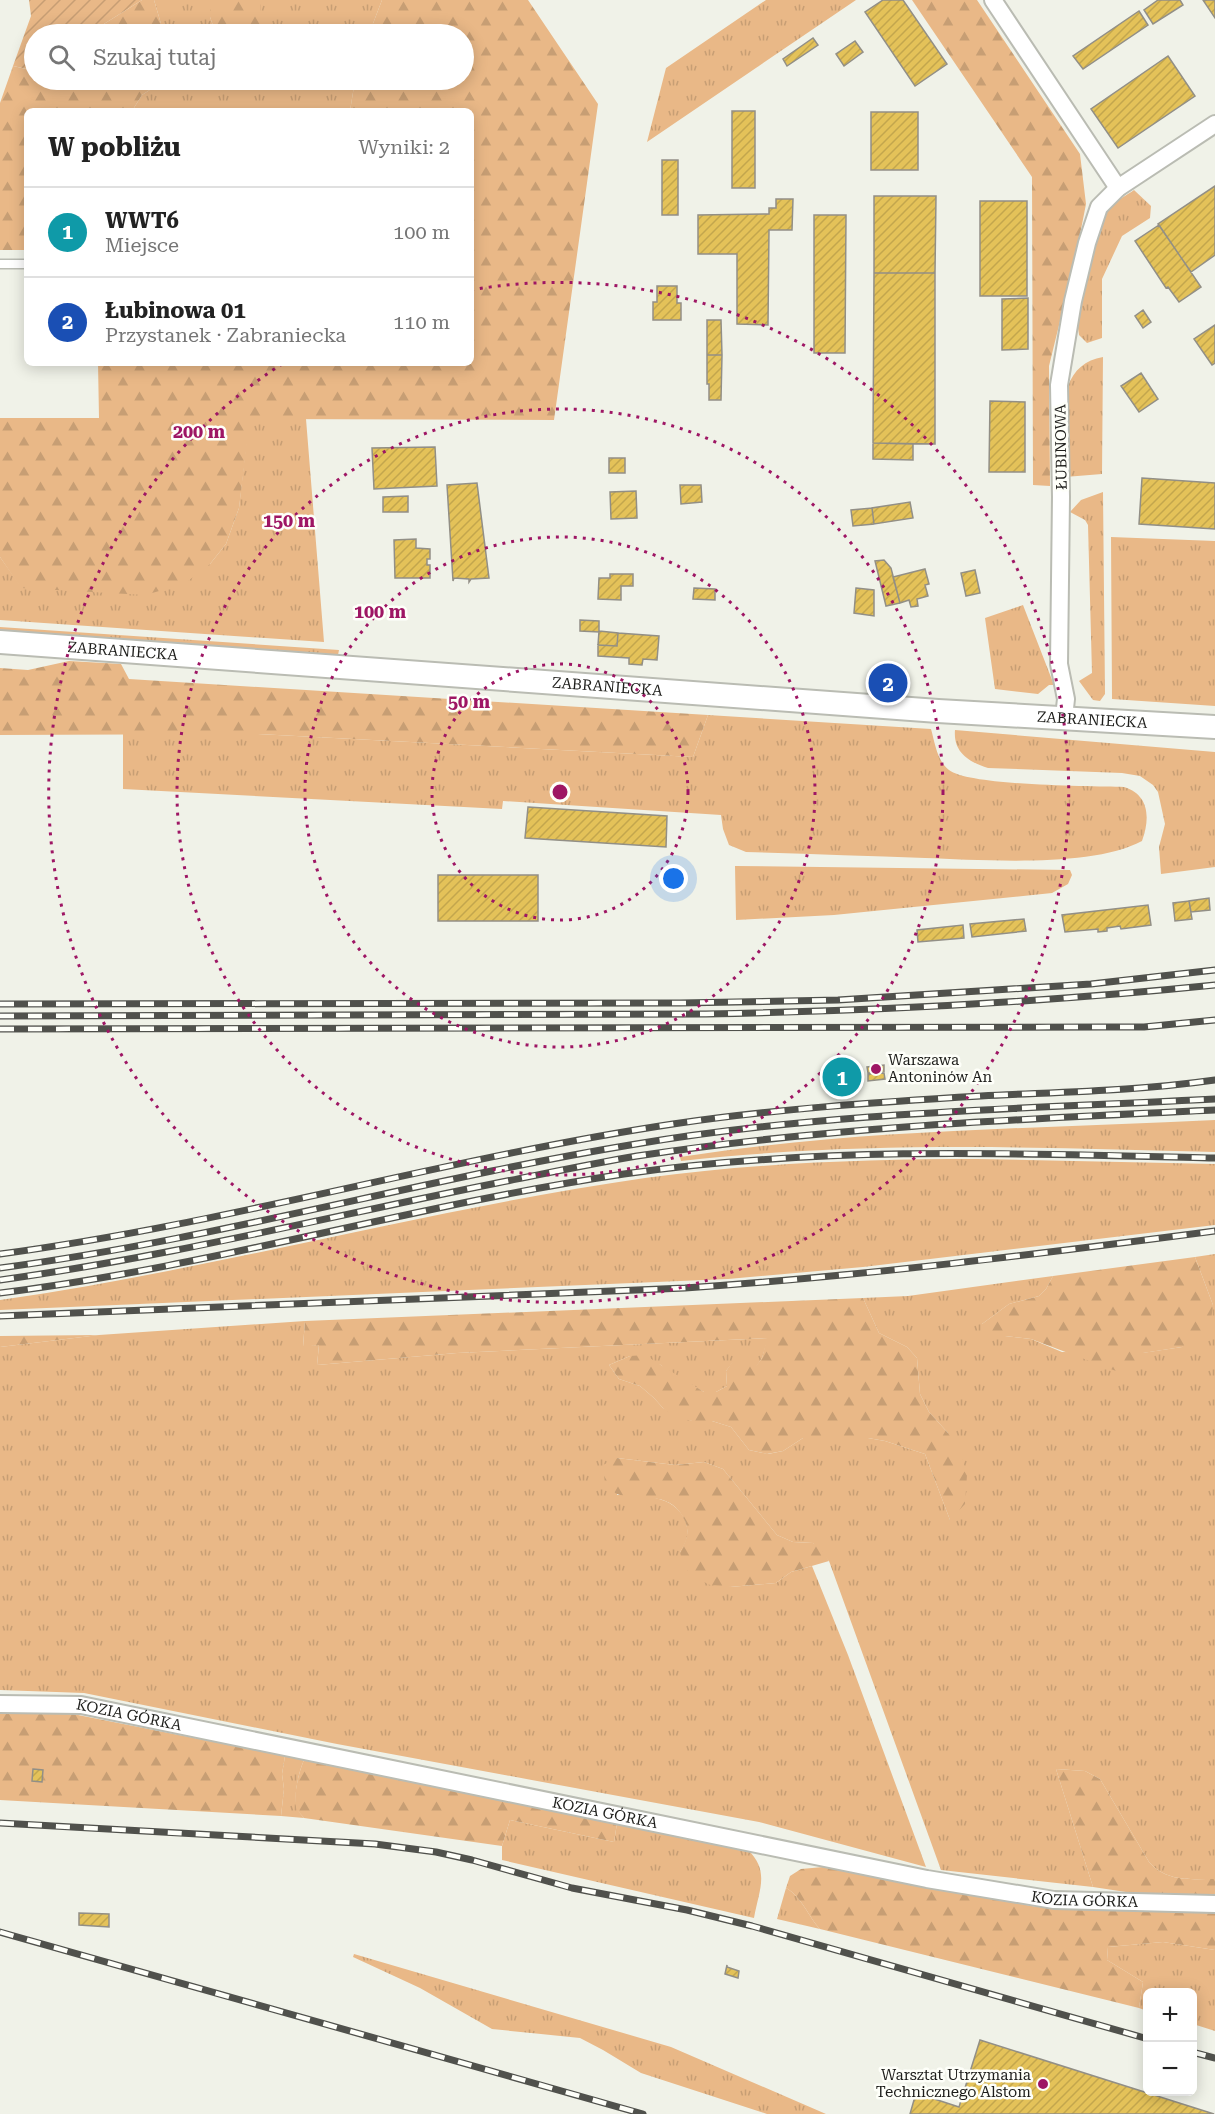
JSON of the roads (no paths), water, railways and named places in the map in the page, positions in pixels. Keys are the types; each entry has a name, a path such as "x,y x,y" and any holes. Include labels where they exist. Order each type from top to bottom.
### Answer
{"main road":[{"name":"ZABRANIECKA","path":"0,642 938,711 1215,727"}],"street":[{"path":"993,0 1118,188"},
{"name":"ŁUBINOWA","path":"1064,717 1066,699 1059,664 1061,497 1059,385 1073,301 1087,243 1099,207 1118,188 1215,124"},
{"name":"KOZIA GÓRKA","path":"0,1704 81,1705 938,1881 1054,1900 1215,1904"}],"lane":[{"path":"0,264 24,264"}],"railway":[{"path":"0,1004 680,1003 838,1000 1091,984 1215,970"},
{"path":"0,1016 770,1013 1025,1001 1215,985"},
{"path":"0,1029 1144,1027 1215,1020"},
{"path":"0,1254 169,1226 504,1154 673,1124 827,1107 1128,1089 1215,1080"},
{"path":"0,1268 158,1242 551,1159 703,1134 775,1125 922,1113 1215,1099"},
{"path":"0,1280 187,1248 637,1156 853,1131 1215,1110"},
{"path":"0,1293 157,1268 546,1187 698,1165 845,1155 993,1153 1215,1158"},
{"path":"0,1316 685,1288 885,1271 1215,1231"},
{"path":"0,1823 375,1844 436,1852 572,1888 687,1910 752,1926 1143,2038"},
{"path":"0,1932 643,2114"},
{"path":"1197,2053 1215,2058"}],"place":[{"name":"Łubinowa 01","path":"888,683"},
{"name":"Warszawa Antoninów An","path":"876,1069"},
{"name":"WWT6","path":"842,1077"},
{"name":"Warsztat Utrzymania Technicznego Alstom","path":"1043,2084"}]}
